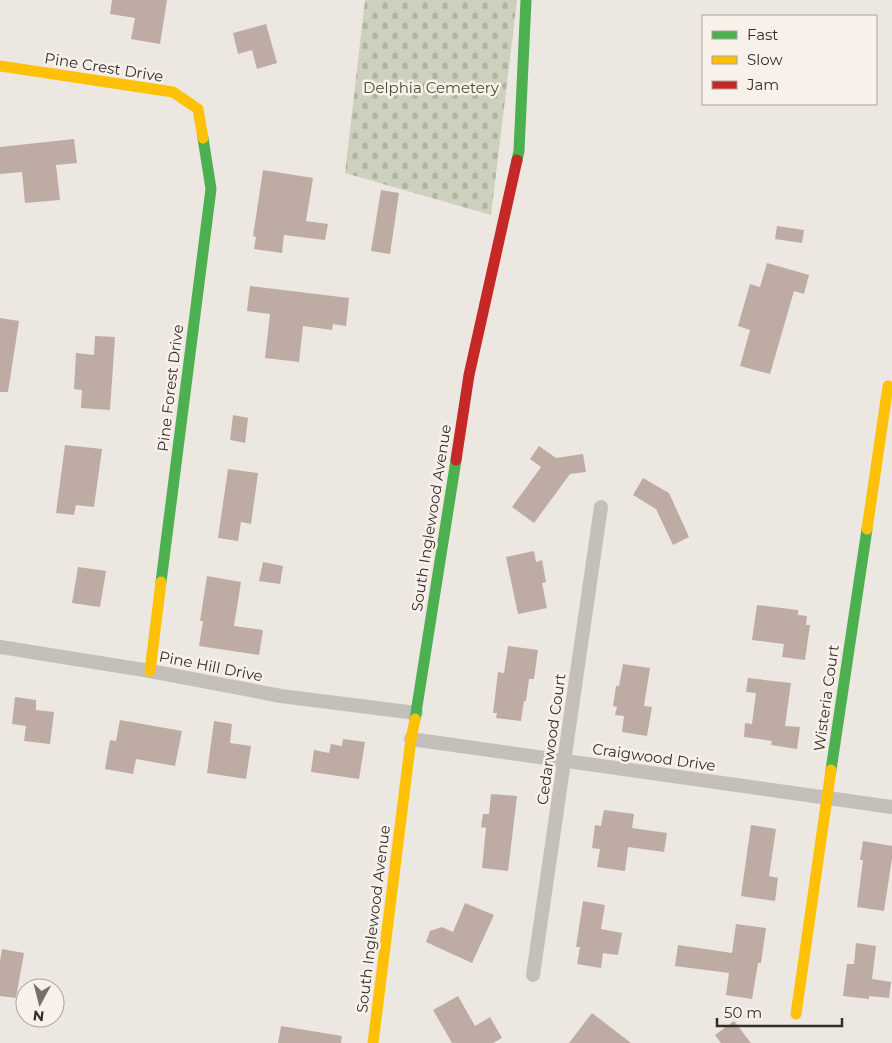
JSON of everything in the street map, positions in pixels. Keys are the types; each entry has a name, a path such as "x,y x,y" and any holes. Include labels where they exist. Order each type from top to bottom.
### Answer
{"street":[{"name":"South Inglewood Avenue","path":"373,1043 411,739 469,375 519,152 526,0"},
{"name":"Pine Crest Drive","path":"0,66 173,92 198,109"},
{"name":"Pine Forest Drive","path":"150,671 211,188 198,109"},
{"name":"Wisteria Court","path":"796,1014 888,386"},
{"name":"Cedarwood Court","path":"533,975 601,507"},
{"name":"Pine Hill Drive","path":"0,648 150,671 281,696 416,713"},
{"name":"Craigwood Drive","path":"411,739 892,806"}],"green space":[{"name":"Delphia Cemetery","path":"365,0 517,0 491,215 345,173"}],"building":[{"path":"112,0 167,0 160,44 131,39 135,18 110,14"},
{"path":"266,24 277,63 257,69 252,50 238,54 233,33"},
{"path":"74,139 77,163 56,165 60,200 25,203 22,172 0,174 0,147"},
{"path":"263,170 313,178 306,221 328,224 325,240 284,235 282,253 254,249 256,237 253,236"},
{"path":"381,190 399,193 390,254 371,251"},
{"path":"777,226 804,230 802,243 775,239"},
{"path":"767,263 809,275 804,294 794,291 770,374 740,366 750,330 738,326 750,284 760,287"},
{"path":"250,286 349,298 346,326 333,324 332,330 303,326 299,362 265,358 270,314 247,311"},
{"path":"0,318 19,321 8,392 0,392"},
{"path":"95,336 115,337 110,410 81,408 82,390 74,389 76,353 94,355"},
{"path":"233,415 248,418 245,443 230,440"},
{"path":"65,445 102,449 94,507 76,505 74,515 56,513"},
{"path":"539,446 556,458 583,454 586,472 570,474 534,523 512,507 541,467 530,459"},
{"path":"228,469 258,473 251,524 241,522 238,541 218,538"},
{"path":"643,478 669,493 689,537 673,545 656,509 633,495"},
{"path":"534,551 536,562 542,560 546,582 542,583 547,608 518,614 506,557"},
{"path":"263,562 283,566 280,584 259,581"},
{"path":"78,567 106,571 100,607 72,603"},
{"path":"207,576 241,582 234,626 263,630 259,655 199,646 203,621 200,621"},
{"path":"757,605 798,610 798,615 807,616 806,625 810,625 805,660 782,657 784,644 752,640"},
{"path":"508,646 538,650 534,679 529,679 521,721 496,718 497,713 493,713 498,672 504,673"},
{"path":"623,664 650,668 644,706 652,707 647,736 622,732 624,716 615,715 617,707 613,706 616,686 619,686"},
{"path":"748,678 791,683 785,726 800,727 797,749 771,745 772,741 744,737 745,723 752,724 756,693 746,692"},
{"path":"15,697 36,700 36,710 54,712 50,744 24,741 26,726 12,724"},
{"path":"120,720 182,731 175,766 136,759 133,774 105,769 110,740 116,741"},
{"path":"214,721 232,724 230,743 251,746 246,779 207,773"},
{"path":"343,739 365,742 359,779 311,772 314,750 329,753 331,744 342,746"},
{"path":"491,794 517,796 508,871 482,868 486,828 481,827 483,814 489,814"},
{"path":"604,810 634,814 632,828 667,833 664,852 628,847 625,871 597,867 600,849 592,848 595,825 601,826"},
{"path":"751,825 776,829 769,876 778,878 775,901 741,896"},
{"path":"863,841 892,846 884,911 857,907 863,860 860,860"},
{"path":"583,901 605,905 601,929 622,933 618,955 603,953 601,968 577,964 580,947 576,947"},
{"path":"465,903 494,915 472,963 426,942 430,931 442,927 453,932"},
{"path":"736,924 766,928 761,963 758,963 752,999 726,995 729,973 675,966 678,945 732,953"},
{"path":"856,943 876,946 872,979 891,982 889,998 869,996 869,999 843,996 847,964 854,964"},
{"path":"2,949 24,953 20,978 15,978 15,998 0,996"},
{"path":"458,996 475,1026 490,1017 502,1038 493,1043 452,1043 433,1010"},
{"path":"592,1013 631,1043 569,1043"},
{"path":"734,1021 751,1043 721,1043 715,1035"},
{"path":"281,1026 342,1036 341,1043 278,1043"}],"traffic: fast":[{"path":"517,160 526,0"},
{"path":"161,582 211,189 203,138"},
{"path":"415,719 456,460"},
{"path":"831,770 867,529"}],"traffic: slow":[{"path":"0,66 173,92 198,109 203,138"},
{"path":"867,529 888,386"},
{"path":"150,671 161,582"},
{"path":"373,1043 415,719"},
{"path":"796,1014 831,770"}],"traffic: jam":[{"path":"456,460 469,375 517,160"}]}
